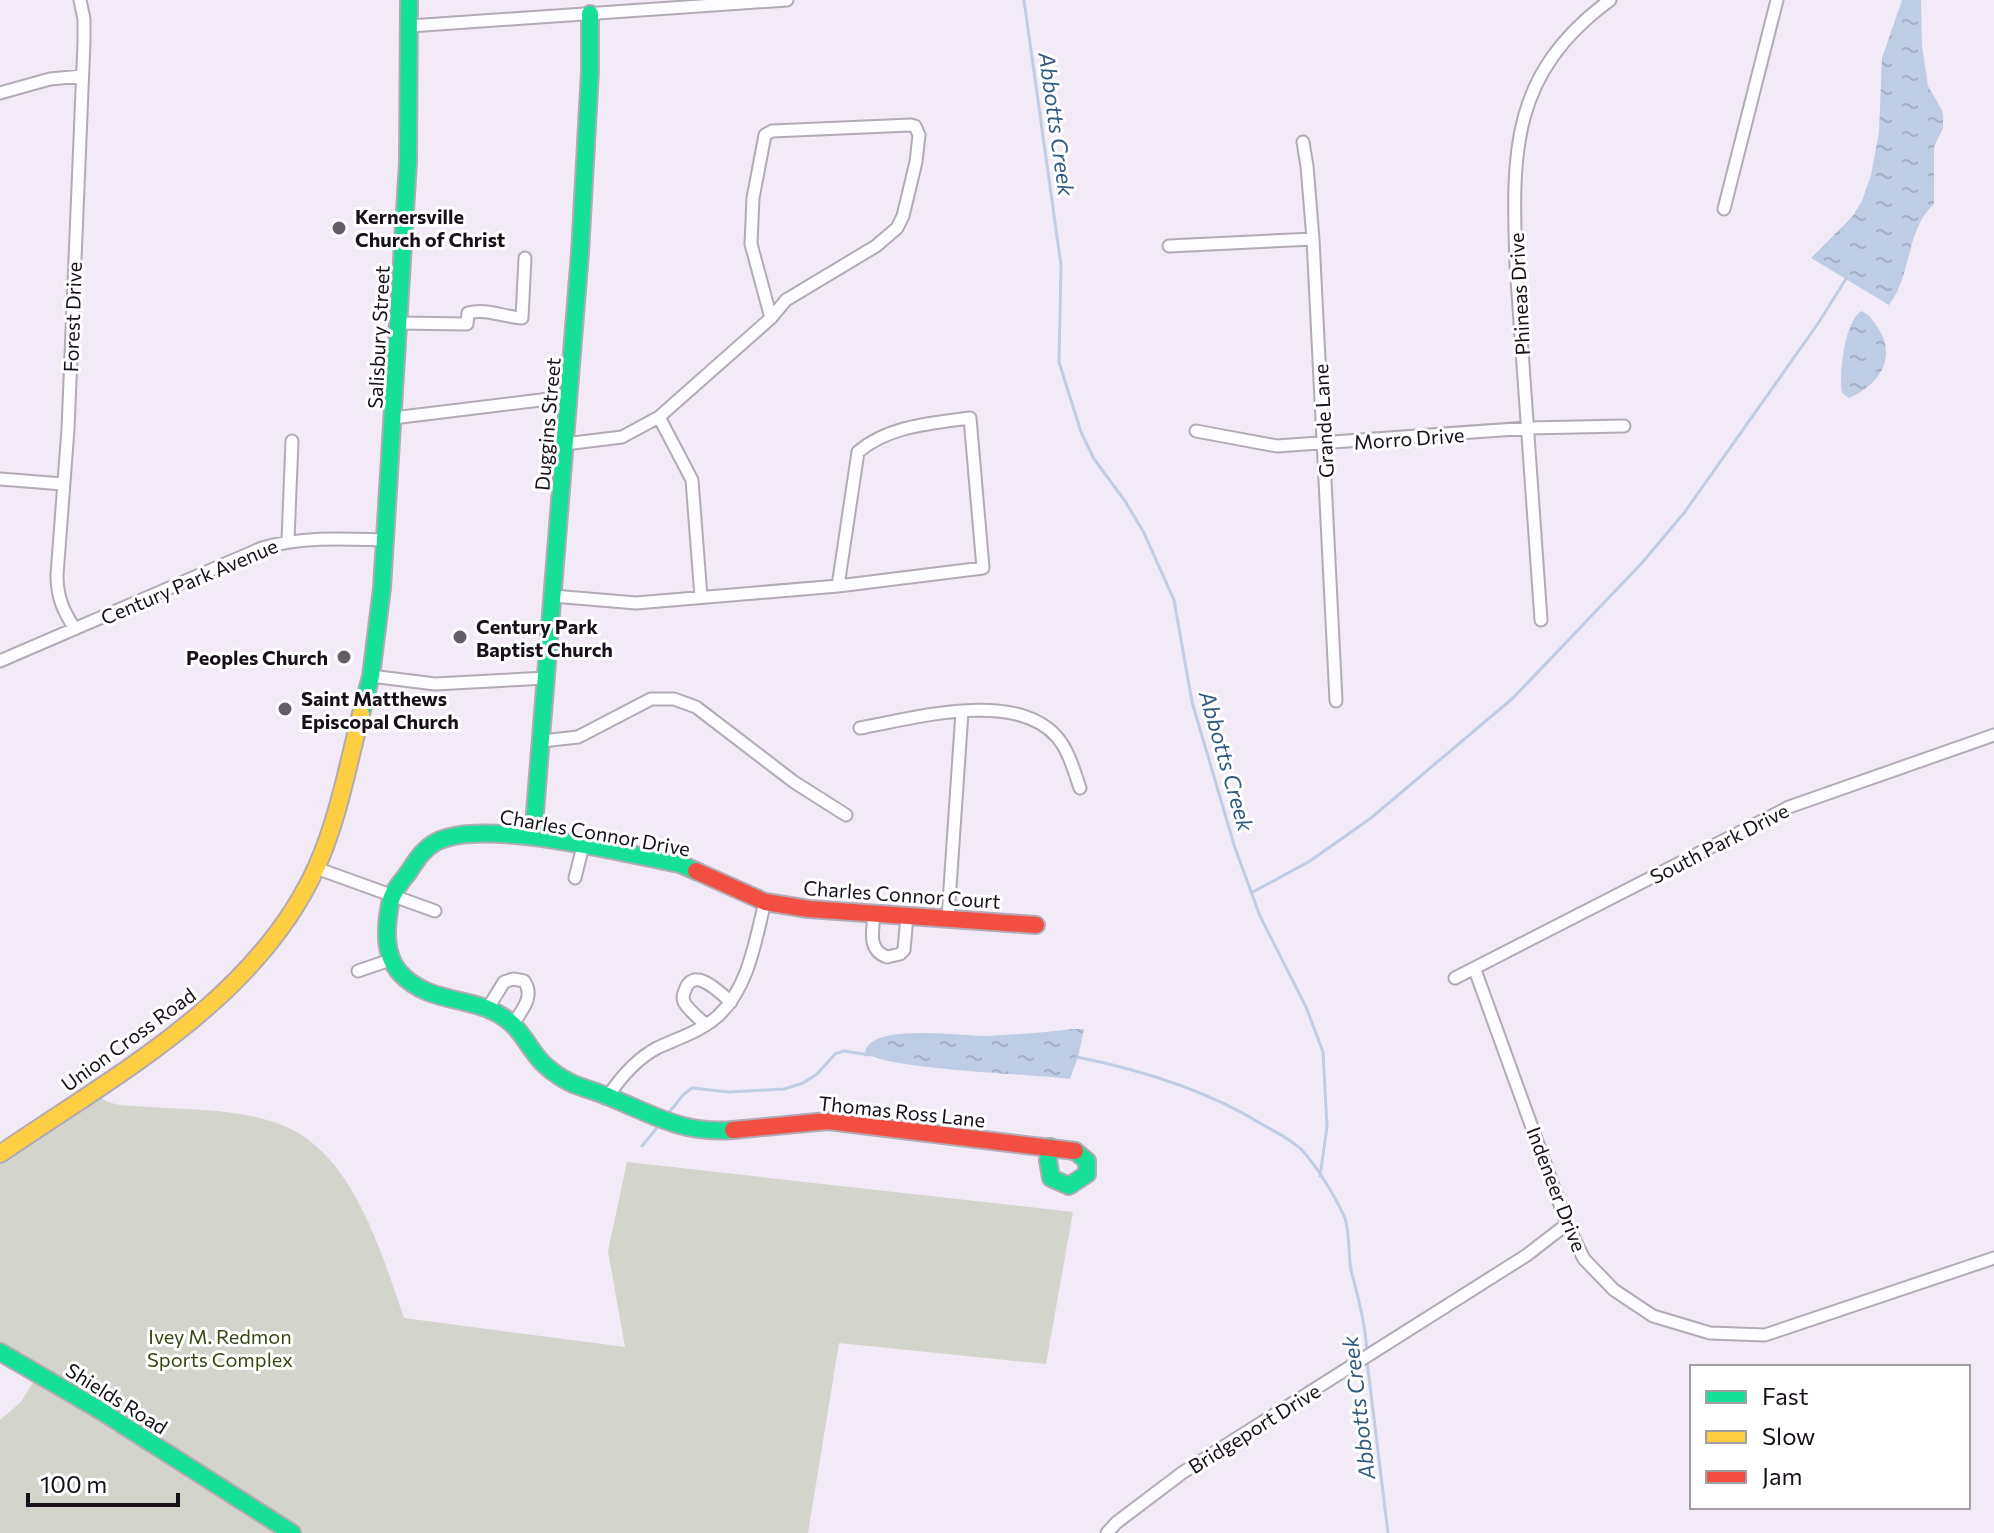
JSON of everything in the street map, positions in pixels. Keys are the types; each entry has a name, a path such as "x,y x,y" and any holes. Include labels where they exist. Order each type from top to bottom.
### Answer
{"street":[{"name":"Forest Drive","path":"75,629 63,611 57,591 68,429 82,76 84,19 80,0"},
{"name":"Salisbury Street","path":"371,676 386,540 408,162 409,0"},
{"path":"410,26 787,0"},
{"name":"Phineas Drive","path":"1541,620 1514,211 1515,174 1522,119 1535,85 1575,30 1610,0"},
{"path":"1724,209 1777,0"},
{"name":"Duggins Street","path":"533,837 580,253 590,14"},
{"path":"0,93 50,79 82,76"},
{"path":"565,444 622,437 659,417 771,318 786,300 876,246 897,228 916,162 919,135 915,126 772,131 765,135 753,198 751,244 771,318"},
{"name":"Grande Lane","path":"1303,142 1313,239 1336,701"},
{"path":"1169,246 1313,239"},
{"path":"398,323 467,324 468,313 476,311 522,318 525,258"},
{"path":"393,418 557,398"},
{"path":"659,417 692,480 701,597"},
{"path":"553,596 614,603 838,586 983,568 970,418 916,425 868,443 858,452 838,586"},
{"name":"Morro Drive","path":"1196,431 1277,446 1528,428 1624,426"},
{"path":"288,540 292,441"},
{"path":"0,479 63,484"},
{"name":"Century Park Avenue","path":"0,661 233,558 288,540 386,540"},
{"path":"371,676 435,684 546,678"},
{"name":"Union Cross Road","path":"0,1154 169,1038 236,981 275,935 316,868 341,795 371,676"},
{"path":"542,741 578,737 651,699 674,699 696,707 794,782 846,815"},
{"path":"948,917 962,712"},
{"path":"860,728 935,714 1014,712 1039,721 1060,740 1080,788"},
{"name":"South Park Drive","path":"1455,978 1789,807 1994,735"},
{"name":"Charles Connor Drive","path":"391,897 423,851 457,834 476,832 533,837 680,864 765,902"},
{"path":"575,878 583,846"},
{"path":"316,868 435,911"},
{"path":"358,971 393,959 385,935 391,897"},
{"path":"608,1096 623,1075 653,1050 706,1025 731,1002 746,975 765,902"},
{"name":"Charles Connor Court","path":"765,902 809,909 1036,925"},
{"path":"874,914 873,944 876,951 887,957 904,950 907,916"},
{"name":"Thomas Ross Lane","path":"393,959 403,977 423,992 488,1008 513,1024 545,1066 571,1085 608,1096 673,1125 693,1130 721,1131 828,1121 1050,1147"},
{"name":"Indeneer Drive","path":"1475,970 1567,1224 1584,1259 1614,1290 1653,1316 1710,1333 1765,1335 1994,1258"},
{"path":"488,1008 504,982 513,979 524,981 529,988 529,998 513,1024"},
{"path":"706,1025 684,1003 683,994 688,984 695,980 704,981 731,1002"},
{"name":"Bridgeport Drive","path":"1107,1533 1182,1473 1527,1255 1567,1224"},
{"name":"Shields Road","path":"0,1352 98,1409 292,1533"}],"green space":[{"name":"Ivey M. Redmon Sports Complex","path":"93,1091 119,1105 256,1117 289,1128 312,1142 349,1185 363,1211 404,1318 625,1347 608,1251 627,1162 1073,1212 1046,1364 839,1343 808,1533 0,1533 0,1420 21,1402 38,1374 0,1352 0,1154"}],"water":[{"path":"1902,0 1921,0 1922,45 1928,86 1942,110 1943,128 1934,147 1934,204 1918,226 1902,280 1889,305 1811,258 1852,217 1862,201 1871,175 1879,132 1882,58"},
{"path":"1861,311 1873,320 1884,339 1885,360 1882,370 1869,386 1849,398 1842,393 1842,362 1850,326"},
{"path":"1084,1029 1070,1079 929,1067 878,1058 865,1052 871,1043 901,1034 989,1036"}],"waterway":[{"name":"Abbotts Creek","path":"1024,0 1061,265 1059,362 1081,432 1094,459 1144,533 1174,600 1192,702 1235,848 1260,916 1306,1007 1323,1052 1327,1127 1320,1176"},
{"path":"1251,893 1310,861 1371,818 1513,698 1641,564 1684,513 1846,279"},
{"path":"667,1115 692,1088 729,1092 784,1089 803,1083 817,1074 835,1054 844,1051 870,1055"},
{"path":"1077,1057 1126,1068 1198,1092 1284,1136 1301,1149 1325,1181 1346,1221 1351,1270 1367,1354"},
{"path":"642,1146 660,1124"},
{"name":"Abbotts Creek","path":"1367,1361 1388,1533"}],"traffic: fast":[{"path":"361,714 371,676 382,588 408,162 409,0"},
{"path":"533,837 580,253 590,14"},
{"path":"696,871 680,864 555,840 486,833 458,835 427,848 397,887 389,913 388,949 400,973 413,984 500,1015 518,1030 542,1063 563,1079 670,1122 699,1129 733,1130"},
{"path":"1050,1147 1048,1160 1051,1178 1069,1186 1087,1174 1087,1161 1075,1151"},
{"path":"0,1352 98,1409 292,1533"}],"traffic: slow":[{"path":"0,1154 179,1031 221,995 258,956 291,914 317,866 337,811 361,714"}],"traffic: jam":[{"path":"696,871 765,902 809,909 1036,925"},
{"path":"733,1130 828,1121 1075,1151"}],"place":[{"name":"Kernersville Church of Christ","path":"339,228"},
{"name":"Century Park Baptist Church","path":"460,637"},
{"name":"Peoples Church","path":"344,657"},
{"name":"Saint Matthews Episcopal Church","path":"285,709"}]}
